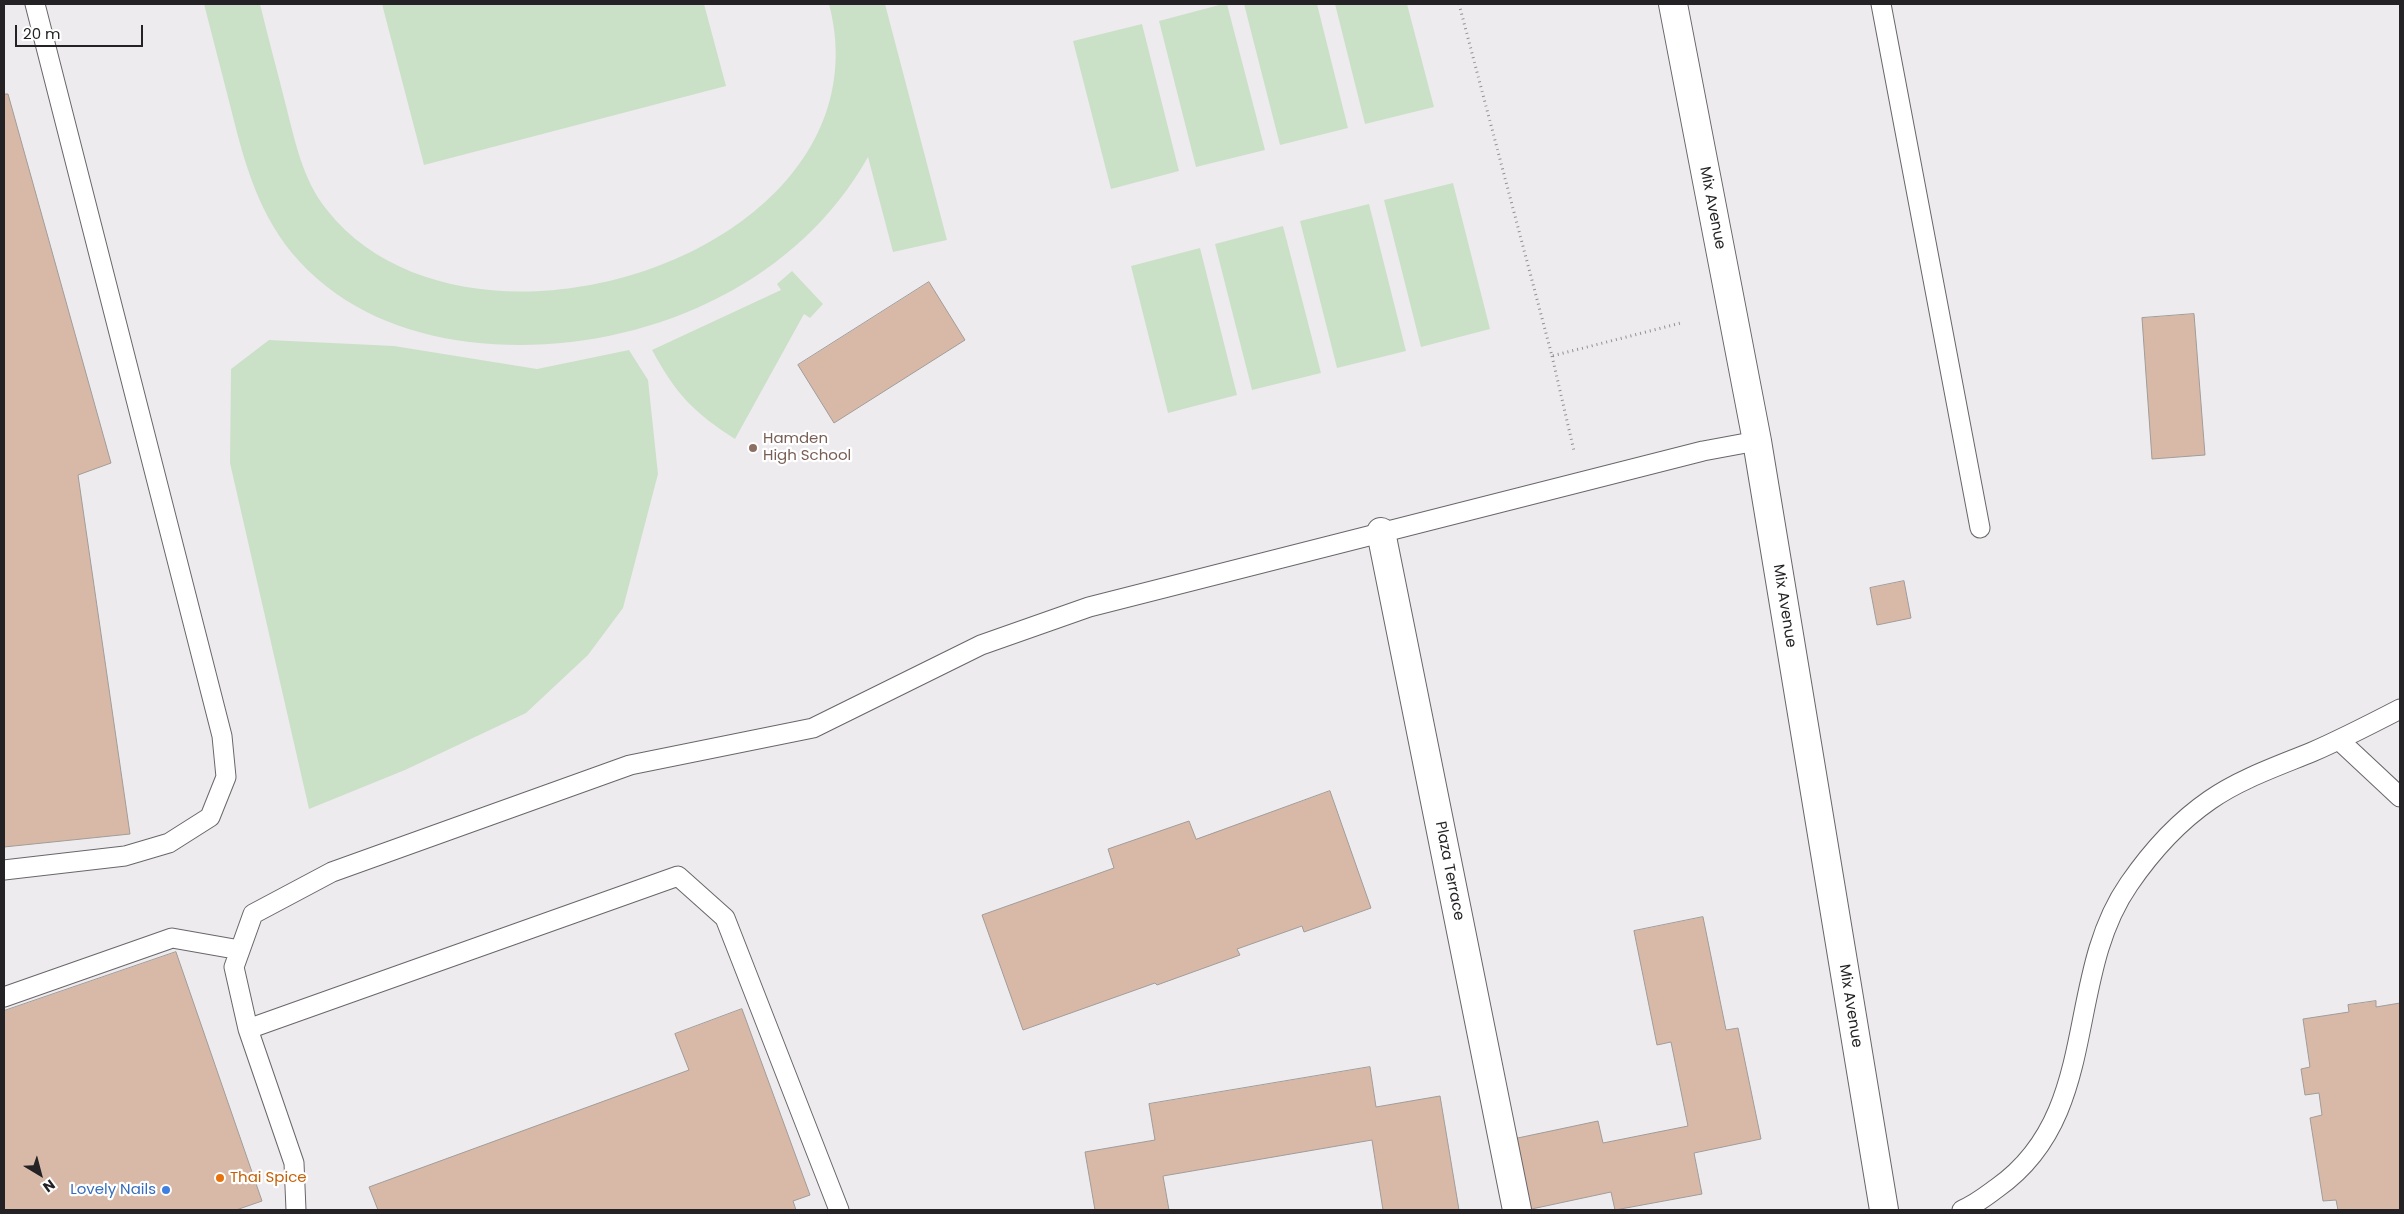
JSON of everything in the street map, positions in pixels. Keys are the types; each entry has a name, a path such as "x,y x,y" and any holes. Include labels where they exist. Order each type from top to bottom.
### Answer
{"street":[{"name":"Mix Avenue","path":"1673,4 1757,441 1884,1210"},
{"name":"Plaza Terrace","path":"1381,532 1517,1210"}],"lane":[{"path":"4,870 126,856 169,843 210,817 226,777 222,736 35,4"},
{"path":"1881,4 1980,528"},
{"path":"296,1210 294,1163 248,1029 234,967 253,914 332,872 630,765 813,728 981,645 1089,607 1703,451 1757,441"},
{"path":"1962,1210 1972,1206 2012,1178 2040,1146 2062,1104 2075,1058 2093,966 2106,924 2129,884 2173,830 2211,800 2255,776 2339,740 2400,708"},
{"path":"2339,740 2400,797"},
{"path":"248,1029 678,876 725,918 839,1210"},
{"path":"4,997 172,938 240,950"}],"path":[{"path":"1459,4 1552,356 1581,482"},
{"path":"1552,356 1681,323"}],"green space":[{"path":"204,4 260,4 296,145 311,185 327,210 392,263 474,288 565,289 655,267 736,225 798,166 832,91 829,4 885,4 947,240 893,252 868,157 835,205 795,247 748,281 697,308 642,328 585,340 527,345 469,342 422,333 399,326 356,306 336,293 299,261 273,227 255,190 248,170"},
{"path":"382,4 704,4 726,86 424,165"},
{"path":"1227,4 1265,150 1196,167 1159,21"},
{"path":"1244,4 1317,4 1348,128 1280,145"},
{"path":"1335,4 1407,4 1434,107 1365,124"},
{"path":"1142,24 1179,171 1111,189 1073,41"},
{"path":"1453,183 1490,329 1421,347 1384,200"},
{"path":"1369,204 1406,351 1337,368 1300,221"},
{"path":"1283,226 1321,373 1252,390 1215,244"},
{"path":"1200,248 1237,395 1168,413 1131,266"},
{"path":"792,271 823,304 810,318 804,314 735,439 708,420 687,401 669,379 652,350 781,290 777,284"},
{"path":"269,340 394,346 537,369 629,350 648,380 658,474 623,608 588,655 526,713 405,770 309,809 230,463 231,369"}],"building":[{"path":"4,94 8,94 111,463 78,475 130,834 4,847"},
{"path":"929,282 965,340 834,423 798,365"},
{"path":"2194,314 2205,455 2152,459 2142,318"},
{"path":"1904,581 1911,618 1877,625 1870,588"},
{"path":"1330,791 1371,908 1304,932 1302,926 1237,949 1240,955 1023,1030 982,915 1114,868 1108,849 1189,821 1196,839"},
{"path":"1703,917 1726,1030 1738,1028 1761,1139 1694,1153 1702,1194 1615,1210 1611,1192 1527,1210 1513,1139 1598,1121 1603,1143 1688,1126 1671,1042 1657,1045 1634,931"},
{"path":"176,952 262,1201 236,1210 4,1210 4,1011"},
{"path":"2376,1001 2376,1007 2400,1003 2400,1210 2338,1210 2336,1200 2323,1201 2310,1118 2322,1115 2319,1093 2305,1095 2301,1069 2310,1067 2303,1019 2349,1012 2348,1005"},
{"path":"742,1009 810,1195 793,1201 796,1210 378,1210 369,1187 689,1070 675,1034"},
{"path":"1370,1067 1376,1107 1440,1096 1459,1210 1383,1210 1372,1140 1163,1176 1169,1210 1095,1210 1085,1152 1155,1140 1149,1104"}],"place":[{"name":"Hamden High School","path":"753,448"},
{"name":"Thai Spice","path":"220,1178"},
{"name":"Lovely Nails","path":"166,1190"}]}
